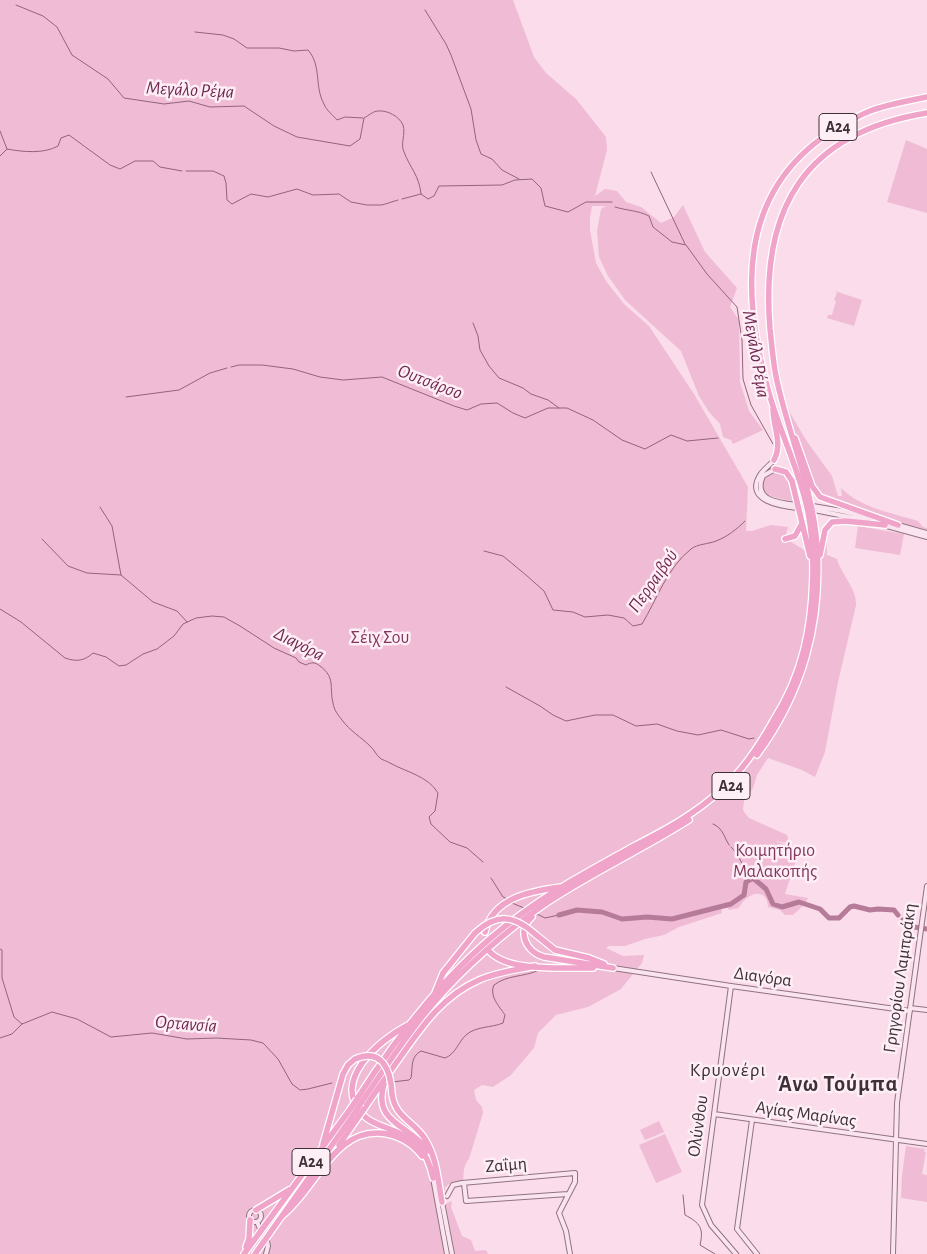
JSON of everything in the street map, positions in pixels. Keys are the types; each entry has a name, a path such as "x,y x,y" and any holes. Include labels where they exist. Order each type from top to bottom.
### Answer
{"highway":[{"name":"Α24","path":"536,910 565,886 694,812 726,786 754,753 778,714 805,647 813,563 812,536 805,499 773,405 757,340 752,277 756,236 772,193 788,169 802,154 844,124 863,114 884,106 927,97"},
{"name":"Α24","path":"361,1104 378,1067 410,1024 434,994 471,957 563,892 669,832 713,802 735,782 763,747 788,704 805,664 813,628 817,577 817,546 813,512 787,423 776,375 768,290 772,247 786,204 808,170 837,146 871,127 927,113"},
{"path":"773,405 773,422 778,444 774,460"},
{"path":"787,423 796,438 812,486 820,497 898,525"},
{"path":"775,469 783,470 790,476 813,563"},
{"path":"817,577 824,532 830,523 841,520 885,526"},
{"path":"785,539 792,538 798,533 802,521"},
{"path":"485,932 491,917 505,902 538,890 565,886"},
{"name":"Α24","path":"255,1254 417,1023 446,989 527,916"},
{"path":"527,916 524,935 527,947 532,952 544,957 613,968"},
{"path":"434,994 443,973 475,933 489,922 506,918 520,922 555,950 589,958 603,963 605,966"},
{"path":"490,951 495,957 504,962 535,966 613,968"},
{"path":"433,1013 460,990 476,981 498,973 535,966"},
{"path":"331,1158 353,1115 386,1078 455,982"},
{"path":"410,1024 389,1037 362,1062 353,1080 352,1093 356,1106 366,1118 405,1135 418,1145 428,1160 435,1176"},
{"path":"322,1148 342,1074 355,1059 370,1056 383,1062 388,1069 391,1077 395,1107 399,1113 417,1128 426,1140 433,1156 435,1176"},
{"path":"386,1078 381,1095 385,1112 393,1122 412,1134 424,1145 431,1155 442,1202"},
{"name":"Α24","path":"244,1254 322,1148 353,1115"},
{"path":"283,1215 294,1206 345,1143 368,1133 387,1134 402,1139 426,1161 435,1176"},
{"path":"256,1210 293,1188"},
{"path":"244,1254 256,1223"}],"main road":[{"path":"774,460 759,476 758,491 764,499 771,503 797,506 772,500 762,493 760,486 763,476 775,469"},
{"path":"927,533 842,511 813,508 927,537"},
{"name":"Γρηγορίου Λαμπράκη","path":"893,1254 897,1103 927,886"},
{"name":"Διαγόρα","path":"613,968 910,1010 927,1010"},
{"name":"Ολύνθου","path":"731,986 702,1197 702,1209 712,1226 736,1254"},
{"name":"Αγίας Μαρίνας","path":"714,1114 927,1144"},
{"path":"752,1120 738,1228 757,1254"},
{"name":"Ζαΐμη","path":"447,1196 453,1185 464,1183 575,1174 575,1182 568,1194"},
{"path":"435,1176 447,1254"},
{"path":"464,1183 466,1201 568,1194 559,1215 566,1231 570,1254"},
{"path":"556,1194 561,1198 562,1206"},
{"path":"442,1202 452,1254"},
{"path":"256,1210 260,1214 256,1223 249,1216 250,1212 256,1210"},
{"path":"266,1254 268,1251 267,1241"}],"green space":[{"name":"Σέιχ Σου","path":"0,0 513,0 534,57 546,73 576,99 606,137 607,150 595,196 605,189 617,191 626,202 641,207 661,223 674,217 683,205 705,252 737,288 730,307 739,320 740,382 749,411 763,430 733,444 731,440 723,437 720,424 709,412 699,396 681,351 625,300 608,276 599,257 597,231 601,209 606,206 592,206 590,230 596,263 606,281 624,304 649,326 694,394 748,487 746,531 771,525 788,527 785,538 804,550 821,556 826,535 827,555 837,559 856,599 825,752 815,777 802,770 768,758 757,775 753,788 744,801 743,809 749,818 787,835 789,843 774,841 800,848 785,894 808,898 805,904 793,915 785,915 780,910 768,907 764,896 755,894 746,899 739,908 729,910 727,907 721,906 722,913 679,927 664,935 625,946 609,946 606,948 623,956 644,955 642,963 621,989 588,1007 556,1015 538,1033 534,1048 511,1075 493,1087 482,1085 474,1090 476,1100 482,1107 483,1113 465,1167 463,1182 448,1184 445,1189 444,1198 445,1204 452,1201 451,1207 462,1236 471,1240 475,1251 486,1250 488,1254 0,1254"},
{"path":"906,140 927,149 927,213 887,202"},
{"path":"835,291 862,300 854,326 827,318 828,315 832,315 837,293"},
{"path":"786,406 806,440 832,476 838,496 842,496 841,488 867,505 918,521 927,530 826,499 816,491"},
{"path":"777,470 787,480 793,501 775,497 765,492 763,482 766,474"},
{"path":"858,526 904,534 900,555 855,548"},
{"path":"659,1121 664,1132 645,1140 640,1130"},
{"path":"665,1134 682,1172 656,1183 639,1145"},
{"path":"906,1146 925,1149 922,1174 927,1175 927,1202 901,1198"}],"waterway":[{"name":"Μεγάλο Ρέμα","path":"16,5 43,16 57,27 72,55 108,79 124,98 164,104 189,101 210,107 244,106 274,126 297,137 350,146 360,139 364,118 376,111 392,114 403,125 403,149 406,158 416,177 421,194 428,199 434,196 439,186 502,185 515,180 532,179 541,188 545,206 568,212 586,202 612,202"},
{"path":"425,10 451,55 471,109 476,140 481,154 492,159 502,170 519,179"},
{"path":"195,32 223,35 234,39 247,48 308,50 315,63 319,90 328,110 337,120 345,117 363,118"},
{"path":"0,131 7,149"},
{"path":"0,156 7,149 33,152 52,149 58,146 61,138 69,135 110,165 120,169 135,161 153,161 160,167 182,171"},
{"path":"186,171 213,171 224,176 227,200 232,204 251,194 268,197 297,189 313,195 339,194 351,202 367,205 382,205 398,200"},
{"path":"651,172 685,244"},
{"path":"402,199 421,194"},
{"name":"Μεγάλο Ρέμα","path":"615,207 649,216 653,227 672,242 686,245 707,274 737,307 742,340 743,379 751,405 773,444"},
{"path":"473,323 478,336 480,350 489,366 499,378 548,400 559,408"},
{"name":"Ουτσάρσο","path":"231,367 262,365 293,369 320,377 343,380 382,377 467,410 481,404 497,403 525,418 548,408 567,408 593,420 622,440 645,449 671,435 687,441 718,438"},
{"name":"Ουτσάρσο","path":"126,397 179,390 210,373 227,368"},
{"path":"100,507 112,526 121,575"},
{"name":"Περραιβού","path":"484,551 503,556 526,575 544,591 553,610 573,612 585,617 608,615 624,618 633,626 642,624 669,574 683,557 694,547 724,537 745,521"},
{"path":"42,539 68,566 87,573 121,575 153,602 177,611 187,622"},
{"name":"Διαγόρα","path":"0,609 21,622 65,658 73,660 87,658 93,653 106,657 119,666 126,665 143,654 157,649 174,636 183,624 196,618 212,616 224,617 274,648 296,658 299,662 306,665 311,663 320,666 325,670 330,679 334,708 345,724 371,747 381,759 429,782 438,793 435,811 429,817 431,824 450,842 467,848 483,862"},
{"path":"506,687 566,721 595,715 613,715 636,726 657,724 677,731 698,735 721,730 749,739 754,738"},
{"path":"713,824 721,830 729,845"},
{"path":"731,847 739,857 751,880"},
{"path":"491,878 503,897 507,899"},
{"path":"559,915 577,910 602,912 622,919 647,917 672,919 731,904 744,895 746,882 753,878 766,889 773,904 782,907 799,902 820,909 829,918 839,918 850,907 854,906 870,910 894,910 898,915"},
{"path":"512,903 524,908"},
{"path":"537,914 545,918 559,915"},
{"path":"903,920 908,926 927,929"},
{"name":"Ορτανσία","path":"0,949 2,950 2,978 14,1017 22,1024 52,1012 77,1019 111,1037 152,1033 187,1039 251,1040 263,1043 278,1059 292,1084 300,1090 332,1083"},
{"name":"Ορτανσία","path":"392,1082 409,1080 411,1078 413,1063 417,1053 421,1051 445,1058 452,1054 463,1038 470,1032 503,1023 505,1015 494,997 494,985 504,979 537,971"},
{"name":"Ορτανσία","path":"0,1038 12,1034 22,1024"},
{"path":"683,1195 685,1215 700,1227 700,1245 715,1254"}],"district":[{"name":"Κρυονέρι","path":"728,1070"},
{"name":"Άνω Τούμπα","path":"838,1084"}],"park label":[{"name":"Κοιμητήριο Μαλακοπής","path":"775,861"}]}
